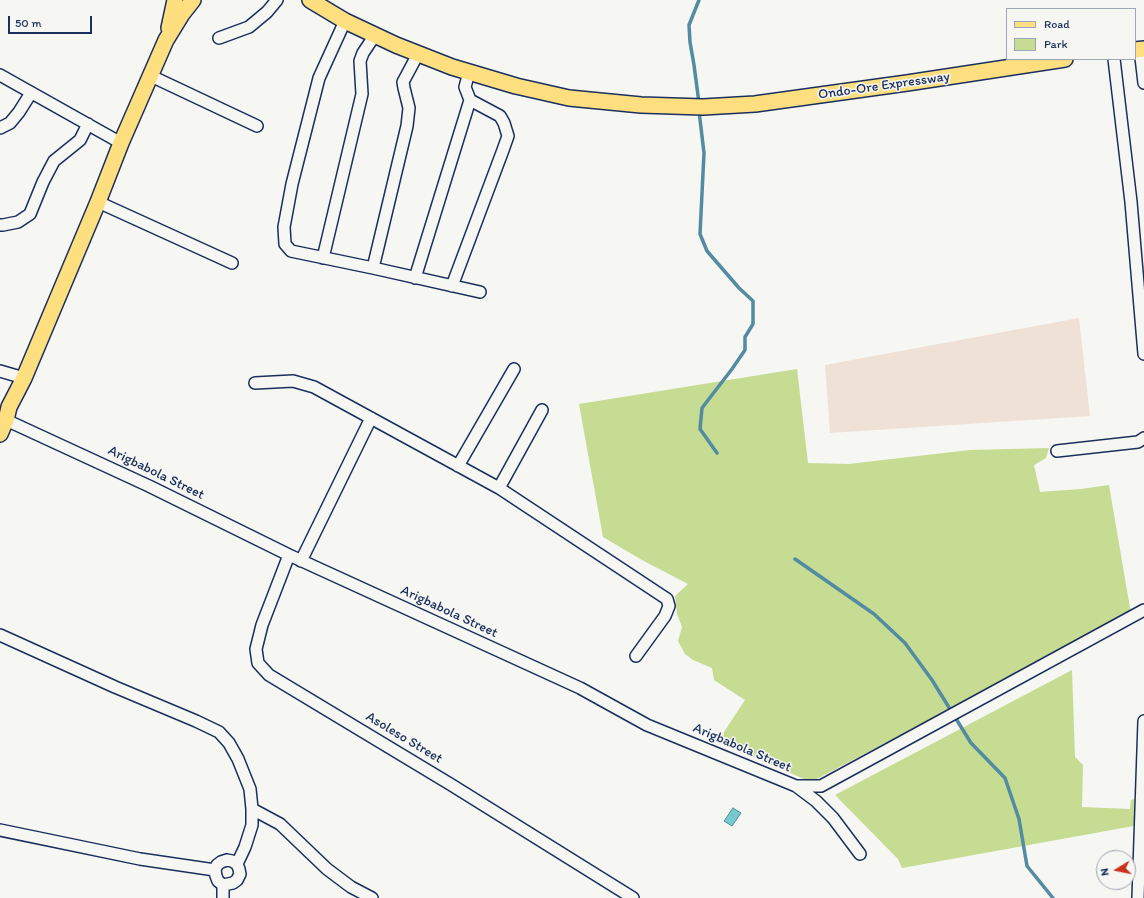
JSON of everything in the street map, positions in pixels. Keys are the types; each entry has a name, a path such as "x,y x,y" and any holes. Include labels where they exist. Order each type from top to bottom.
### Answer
{"main road":[{"path":"166,40 175,0"},
{"path":"3,417 24,378 98,202 121,143 166,40 185,9 193,0"},
{"name":"Ondo-Ore Expressway","path":"310,0 345,21 418,54 452,67 516,86 569,98 641,105 703,107 762,103 1058,60"}],"street":[{"path":"219,38 249,28 267,12 276,0"},
{"path":"345,21 319,78 292,184 284,227 285,244 290,251 480,292"},
{"path":"323,258 362,94 360,61 362,54 375,35"},
{"path":"1140,49 1144,83"},
{"path":"373,268 407,126 409,108 404,82 418,54"},
{"path":"1114,60 1131,202 1144,354"},
{"path":"415,278 470,100 465,87 469,72"},
{"path":"0,75 121,143"},
{"path":"151,76 257,126"},
{"path":"0,128 10,123 31,93"},
{"path":"452,286 508,136 500,116 470,100"},
{"path":"0,225 18,222 30,214 43,182 54,161 80,140 88,124"},
{"path":"98,202 232,264"},
{"path":"458,466 514,369"},
{"path":"0,371 24,378"},
{"path":"256,383 293,381 314,387 499,488 667,599 669,606 665,616 636,656"},
{"path":"499,488 542,410"},
{"name":"Arigbabola Street","path":"3,417 149,486 301,561 580,688 647,724 796,786 816,801 833,818 860,854"},
{"path":"301,561 371,418"},
{"path":"1058,451 1138,442 1144,438"},
{"name":"Asoleso Street","path":"289,555 262,625 256,649 258,663 269,675 450,784 632,898"},
{"path":"796,786 822,786 1144,610"},
{"path":"0,635 219,732 238,759 250,789 252,825 245,847 237,864"},
{"path":"1138,898 1144,721"},
{"path":"252,809 280,824 327,869 351,887 372,898"},
{"path":"0,830 140,859 215,870"},
{"path":"227,860 237,864 240,874 237,880 233,883 224,885 218,881 215,870 217,865 227,860"},
{"path":"223,898 224,885"}],"shaded area":[{"path":"1079,318 1090,416 830,433 825,365"}],"green space":[{"path":"797,369 808,463 848,464 970,450 1049,448 1046,458 1034,465 1040,492 1109,485 1131,614 811,782 722,743 724,732 745,700 714,680 712,668 693,660 685,654 678,641 682,627 677,614 675,596 688,584 642,560 603,537 579,404"},
{"path":"1072,670 1075,757 1083,765 1082,807 1130,809 1131,800 1138,799 1139,825 902,868 898,859 835,795"}],"water":[{"path":"733,808 741,813 732,826 724,821"}],"waterway":[{"path":"699,0 689,25 699,103"},
{"path":"699,111 704,153 700,234 707,251 739,288 753,301 753,324 745,337 745,350 702,408 700,429 717,453"},
{"path":"795,559 874,614 905,643 932,680 971,743 1005,778 1019,819 1027,866 1053,898"}]}
